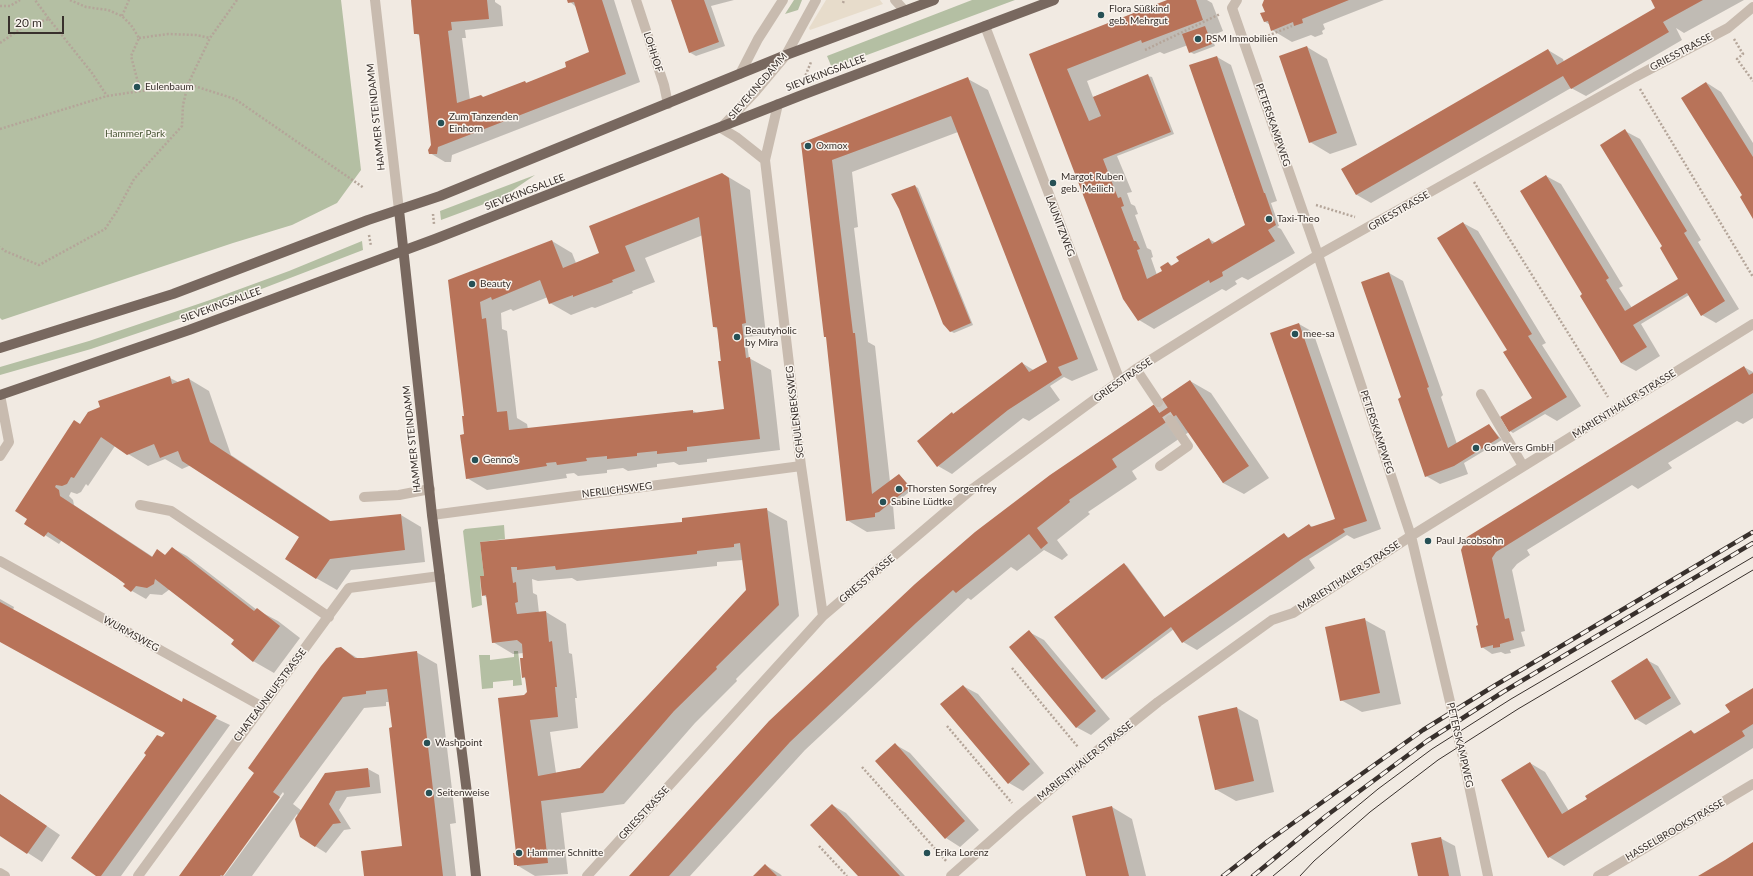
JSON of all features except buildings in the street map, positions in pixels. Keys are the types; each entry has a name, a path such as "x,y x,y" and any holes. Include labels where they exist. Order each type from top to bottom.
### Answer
{"main road":[{"path":"1,346 173,294 440,196 786,55 934,0"},
{"name":"SIEVEKINGSALLEE","path":"0,395 189,330 404,251 721,128 778,104 1054,0"},
{"name":"HAMMER STEINDAMM","path":"399,210 432,515 476,876"}],"street":[{"name":"HAMMER STEINDAMM","path":"375,0 399,210"},
{"name":"LOHHOF","path":"636,0 664,85 668,104"},
{"path":"740,74 758,39 783,0"},
{"name":"SIEVEKINGDAMM","path":"721,128 755,92 786,55 816,0"},
{"path":"895,0 905,11"},
{"name":"PETERSKAMPWEG","path":"1234,4 1245,45 1318,255 1411,536 1463,757 1488,876"},
{"name":"GRIESSTRASSE","path":"587,876 823,616 971,490 1136,369 1318,255 1635,77 1728,28 1753,7"},
{"name":"LAUNITZWEG","path":"985,26 1120,381"},
{"name":"SCHULENBEKSWEG","path":"778,104 765,160 801,466 823,616"},
{"path":"721,128 736,137 765,160"},
{"name":"MARIENTHALER STRASSE","path":"953,874 1021,814 1158,702 1272,620 1292,613 1411,536 1753,324"},
{"path":"1136,369 1158,402"},
{"path":"1481,394 1523,466"},
{"path":"0,395 9,442 0,456"},
{"path":"1160,466 1188,446 1170,420"},
{"name":"NERLICHSWEG","path":"432,515 801,466"},
{"path":"364,496 399,495 430,489"},
{"path":"140,505 171,511 329,617"},
{"name":"WURMSWEG","path":"0,561 261,706"},
{"name":"CHATEAUNEUFSTRASSE","path":"138,876 261,706 329,617 349,588 440,576"},
{"name":"HASSELBROOKSTRASSE","path":"1598,876 1753,784"},
{"path":"0,873 5,876"}],"path":[{"path":"0,6 10,6 20,0"},
{"path":"35,0 92,73 107,96"},
{"path":"70,0 86,8 108,10 122,16 131,25 139,38"},
{"path":"122,16 129,0"},
{"path":"0,247 5,251 39,265 105,229 117,211 134,178 182,126 183,105 188,84 210,38 237,0"},
{"path":"1145,50 1234,4"},
{"path":"0,43 25,26 49,19"},
{"path":"1245,45 1292,26"},
{"path":"1728,28 1743,54 1737,59 1753,81"},
{"path":"139,38 168,34 196,35 210,38"},
{"path":"139,38 131,56 140,90"},
{"path":"804,80 812,61"},
{"path":"1635,77 1645,99 1753,277"},
{"path":"0,129 107,96 188,84 235,99 364,188"},
{"path":"1468,171 1616,409"},
{"path":"1299,200 1377,223"},
{"path":"433,214 434,224"},
{"path":"369,230 371,246"},
{"path":"1012,668 1088,758"},
{"path":"947,726 1021,814"},
{"path":"862,767 953,874"},
{"path":"819,846 847,876"}],"green space":[{"name":"Hammer Park","path":"0,0 341,0 361,170 337,203 292,225 233,243 2,320 0,318"},
{"path":"794,0 802,0 798,10 785,14"},
{"path":"972,0 1015,0 832,68 827,56"},
{"path":"535,175 503,197 441,220 440,211"},
{"path":"362,241 363,250 212,308 91,349 0,375 0,367 89,341 210,300 289,271"},
{"path":"504,525 505,539 480,542 484,576 480,577 482,605 472,608 463,531 465,529"},
{"path":"514,651 518,651 522,685 513,686 513,680 493,682 493,688 482,689 479,655 490,655 490,660 514,657"}],"shaded area":[{"path":"826,0 880,0 883,4 810,30 809,28"}],"tunnel":[{"path":"1158,402 1170,420"}],"tram line":[{"path":"1273,876 1378,789 1432,749 1511,699 1753,557"},
{"path":"1300,876 1314,861 1370,812 1438,760 1518,709 1753,570"}],"railway":[{"path":"1223,876 1268,841 1423,730 1494,686 1753,532"},
{"path":"1253,876 1326,816 1427,741 1503,692 1753,543"}],"place":[{"name":"Flora Süßkind geb. Mehrgut","path":"1101,15"},
{"name":"PSM Immobilien","path":"1198,39"},
{"name":"Eulenbaum","path":"137,87"},
{"name":"Zum Tanzenden Einhorn","path":"441,123"},
{"name":"Oxmox","path":"808,146"},
{"name":"Margot Ruben geb. Meilich","path":"1053,183"},
{"name":"Taxi-Theo","path":"1269,219"},
{"name":"Beauty","path":"472,284"},
{"name":"mee-sa","path":"1295,334"},
{"name":"Beautyholic by Mira","path":"737,337"},
{"name":"ComVers GmbH","path":"1476,448"},
{"name":"Genno's","path":"475,460"},
{"name":"Thorsten Sorgenfrey","path":"899,489"},
{"name":"Sabine Lüdtke","path":"883,502"},
{"name":"Paul Jacobsohn","path":"1428,541"},
{"name":"Washpoint","path":"427,743"},
{"name":"Seitenweise","path":"429,793"},
{"name":"Hammer Schnitte","path":"519,853"},
{"name":"Erika Lorenz","path":"927,853"}]}
